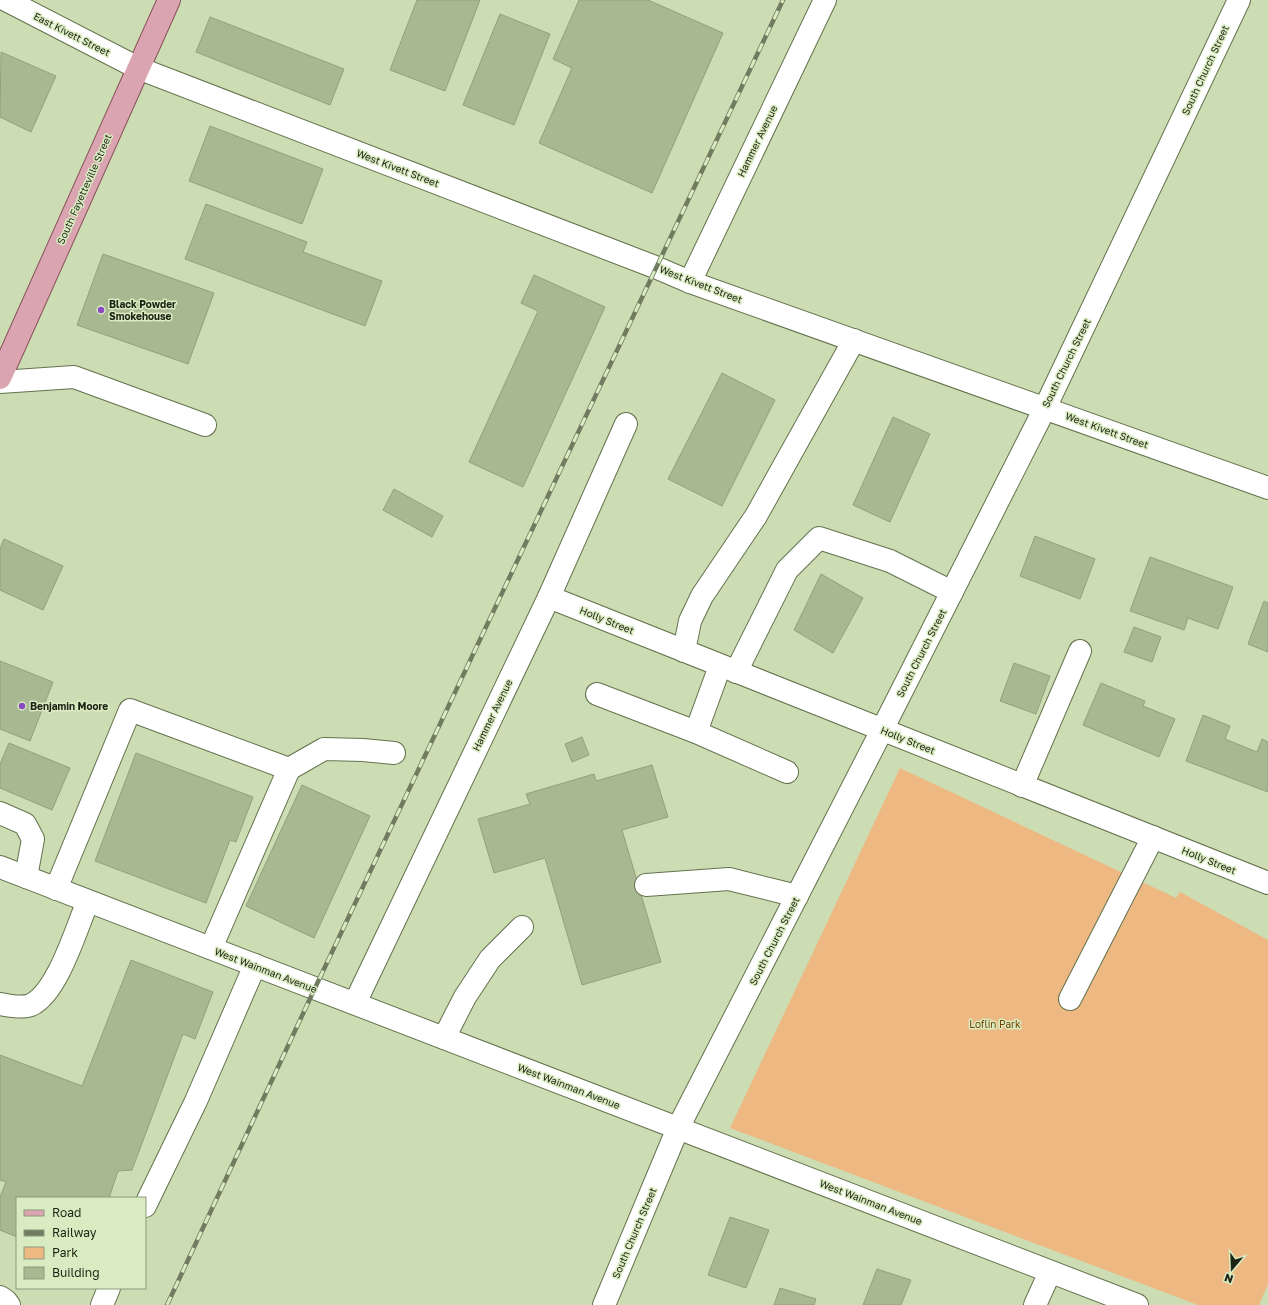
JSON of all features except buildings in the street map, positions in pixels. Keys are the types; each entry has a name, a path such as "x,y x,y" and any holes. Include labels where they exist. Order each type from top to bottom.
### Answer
{"main road":[{"name":"South Fayetteville Street","path":"0,378 169,0"}],"street":[{"name":"East Kivett Street","path":"6,0 138,68"},
{"name":"Hammer Avenue","path":"690,282 825,0"},
{"name":"South Church Street","path":"604,1305 678,1128 1045,408 1239,0"},
{"name":"West Kivett Street","path":"138,68 655,267 690,282 1268,488"},
{"path":"684,651 690,621 702,596 756,516 854,340"},
{"path":"0,382 74,377 205,425"},
{"name":"Hammer Avenue","path":"355,1003 548,597 626,424"},
{"path":"696,732 728,669 787,570 818,538 890,561 952,592"},
{"name":"Holly Street","path":"548,597 1268,883"},
{"path":"1022,786 1080,651"},
{"path":"597,694 696,732 787,772"},
{"path":"56,889 130,710 289,769"},
{"path":"211,948 289,769 324,749 364,750 394,753"},
{"path":"0,813 25,824 33,839 26,878"},
{"path":"1070,999 1153,837"},
{"name":"West Wainman Avenue","path":"0,868 355,1003 1137,1305"},
{"path":"646,885 729,879 797,896"},
{"path":"0,1004 29,1006 39,1000 54,982 88,902"},
{"path":"444,1038 465,997 490,959 522,927"},
{"path":"146,1204 196,1101 255,965"},
{"path":"1036,1305 1050,1272"},
{"path":"102,1305 109,1289"},
{"path":"0,1297 9,1305"}],"green space":[{"name":"Loflin Park","path":"900,768 1176,898 1180,892 1268,940 1268,1284 1259,1305 1198,1305 730,1128"}],"railway":[{"path":"167,1305 315,988 783,0"}],"place":[{"name":"Black Powder Smokehouse","path":"101,310"},
{"name":"Benjamin Moore","path":"22,706"}]}
